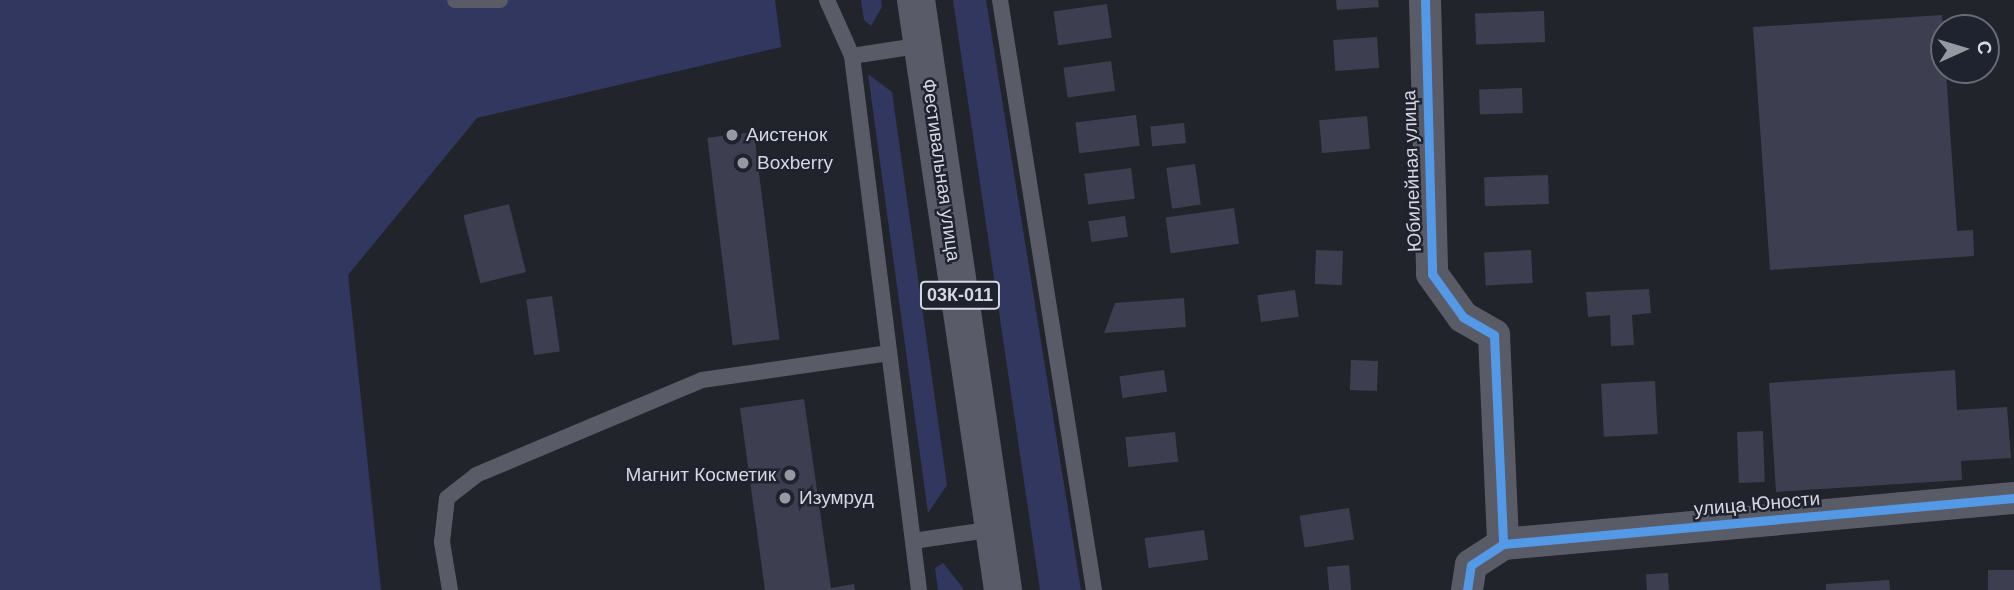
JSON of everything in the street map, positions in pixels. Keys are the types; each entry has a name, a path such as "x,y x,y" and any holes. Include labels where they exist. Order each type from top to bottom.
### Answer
{"main road":[{"name":"Фестивальная улица","path":"916,0 1003,590"}],"street":[{"name":"Юбилейная улица","path":"1425,0 1432,274 1463,317 1494,335 1503,544"},
{"name":"улица Юности","path":"1503,544 2014,498"},
{"path":"1467,590 1471,565 1503,544"}],"lane":[{"path":"455,0 500,0"},
{"path":"827,0 852,55 919,590"},
{"path":"1000,0 1094,590"},
{"path":"852,55 923,45"},
{"path":"450,590 442,542 447,498 476,475 702,380 889,353"},
{"path":"913,541 994,529"}],"shaded area":[{"path":"0,0 775,0 781,47 477,118 348,275 381,590 0,590"},
{"path":"861,0 881,0 882,7 871,26 864,20"},
{"path":"953,0 986,0 1081,590 1040,590"},
{"path":"868,74 892,92 947,485 928,513"},
{"path":"943,563 963,590 938,590 935,568"}],"building":[{"path":"1336,0 1378,0 1379,7 1337,10"},
{"path":"1107,4 1112,38 1058,45 1054,12"},
{"path":"1544,11 1545,42 1476,44 1475,13"},
{"path":"1930,16 1930,84 1947,84 1957,231 1973,230 1974,256 1770,270 1753,27"},
{"path":"1377,37 1379,68 1335,71 1333,40"},
{"path":"1111,61 1115,91 1068,97 1063,68"},
{"path":"1522,88 1523,113 1480,114 1479,90"},
{"path":"1136,115 1140,146 1079,153 1075,122"},
{"path":"1367,116 1370,149 1322,153 1319,120"},
{"path":"1184,123 1186,143 1152,146 1150,127"},
{"path":"754,132 779,339 733,345 707,138"},
{"path":"1195,164 1201,205 1172,209 1166,168"},
{"path":"1131,168 1135,199 1088,204 1084,174"},
{"path":"1548,175 1549,204 1485,206 1484,177"},
{"path":"509,204 526,272 480,283 463,215"},
{"path":"1234,208 1239,244 1171,253 1166,218"},
{"path":"1125,216 1128,237 1091,242 1088,221"},
{"path":"1316,250 1343,251 1342,285 1315,284"},
{"path":"1531,250 1533,283 1486,285 1484,252"},
{"path":"1649,289 1651,313 1632,315 1634,345 1611,346 1610,315 1588,317 1586,292"},
{"path":"1295,290 1299,317 1261,322 1257,295"},
{"path":"552,296 560,351 534,355 526,300"},
{"path":"1184,298 1186,327 1104,333 1115,303"},
{"path":"1351,360 1378,361 1377,391 1350,390"},
{"path":"1164,370 1167,392 1122,398 1119,376"},
{"path":"1955,370 1957,410 2007,407 2011,458 1961,461 1962,480 1776,492 1769,383"},
{"path":"1655,381 1658,434 1604,437 1601,384"},
{"name":"Изумруд","path":"804,399 831,588 854,584 855,590 765,590 740,408"},
{"path":"1763,431 1765,482 1739,483 1737,432"},
{"path":"1175,432 1178,462 1128,467 1125,437"},
{"path":"1349,508 1354,540 1305,547 1300,516"},
{"path":"1204,530 1208,560 1149,568 1145,538"},
{"path":"1349,565 1351,590 1329,590 1327,567"},
{"path":"1988,570 2014,570 2014,590 1988,590"},
{"path":"1668,573 1669,590 1647,590 1646,574"},
{"path":"1889,580 1890,590 1826,590 1826,584"}],"cycle path":[{"path":"1425,0 1432,274 1463,317 1494,335 1503,544"},
{"path":"1467,590 1471,565 1503,544 2014,498"}],"place":[{"name":"Аистенок","path":"732,135"},
{"name":"Boxberry","path":"743,163"},
{"name":"Магнит Косметик","path":"790,475"},
{"name":"Изумруд","path":"785,498"}]}
